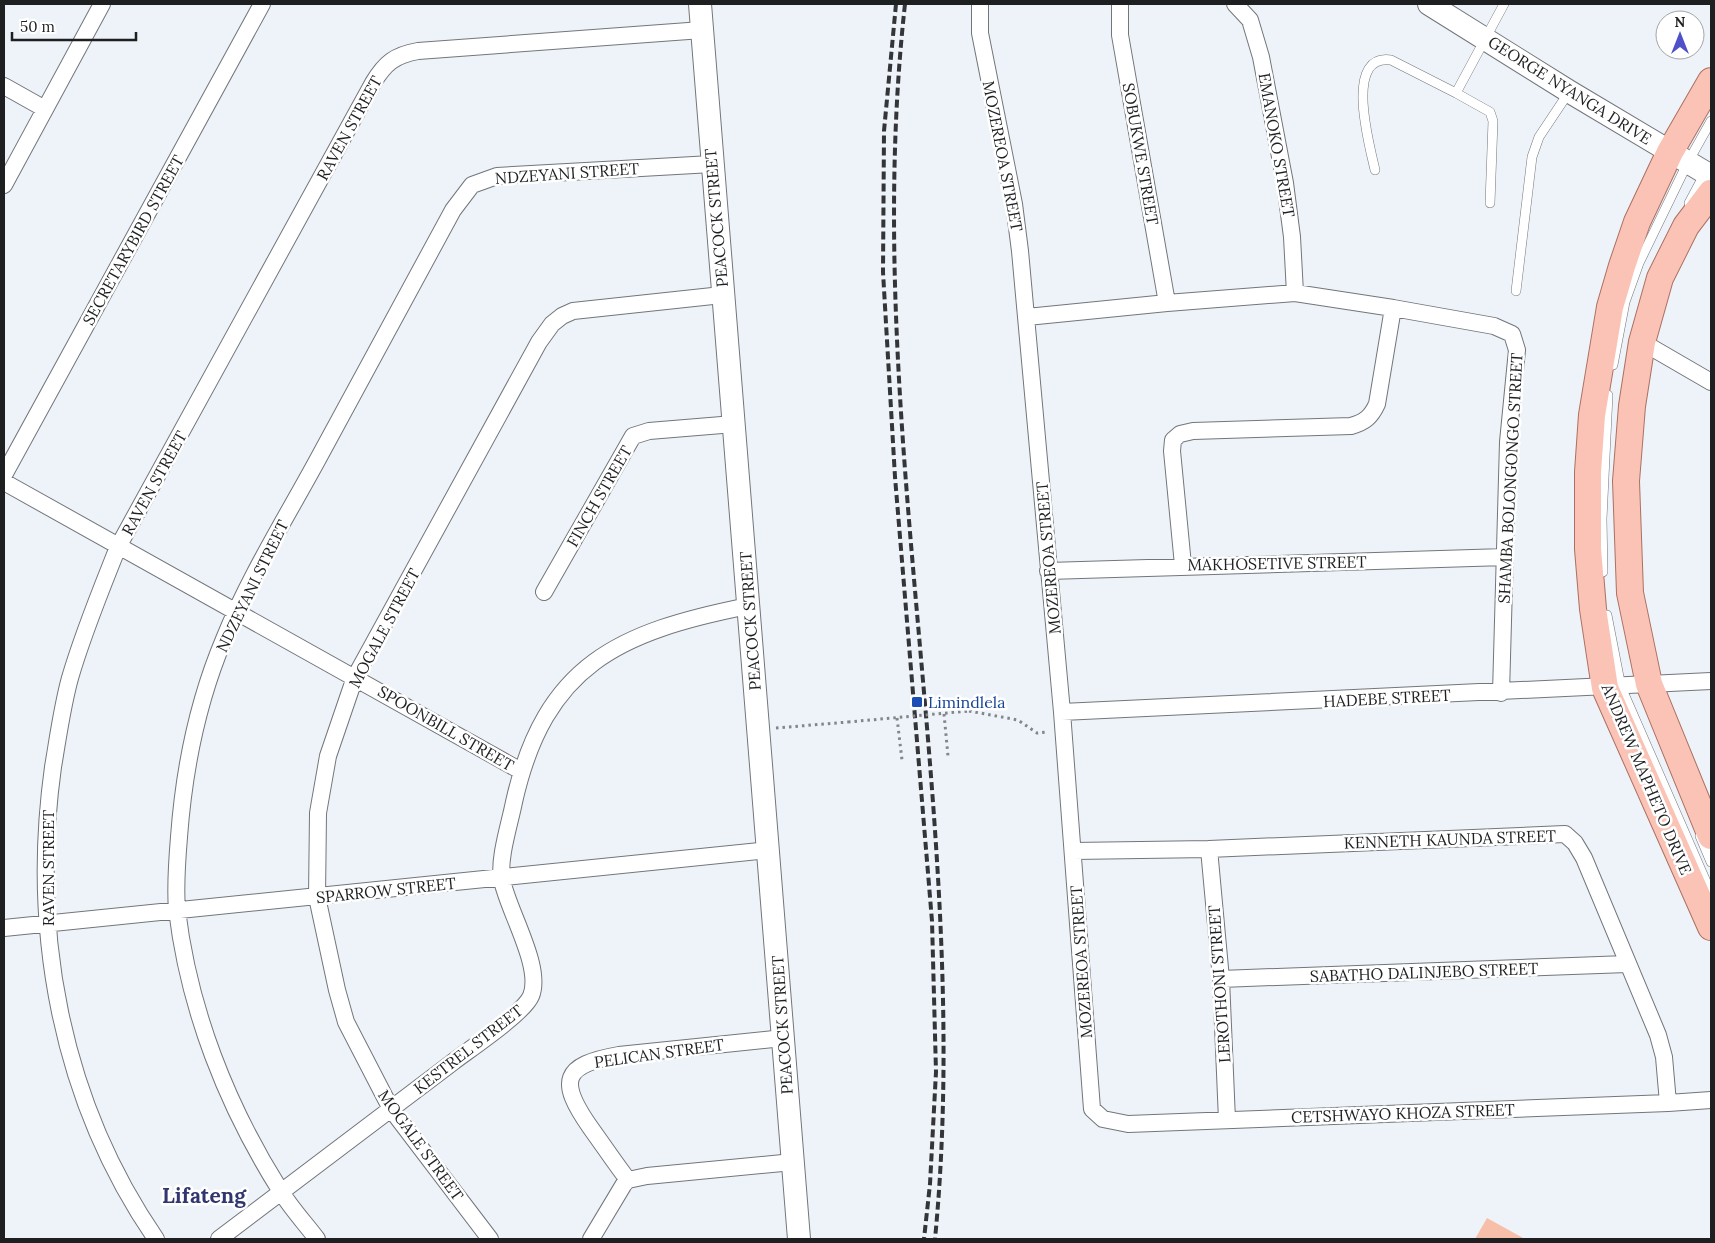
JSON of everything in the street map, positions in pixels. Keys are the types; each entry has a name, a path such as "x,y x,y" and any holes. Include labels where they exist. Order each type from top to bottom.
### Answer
{"main road":[{"name":"ANDREW MAPHETO DRIVE","path":"1711,81 1700,170 1686,226 1660,278 1636,339 1626,481 1631,686 1711,927"},
{"name":"ANDREW MAPHETO DRIVE","path":"1700,170 1638,222 1622,266 1610,307 1592,414 1588,472 1588,549 1593,609 1704,833"}],"street":[{"path":"4,185 102,4"},
{"name":"SECRETARYBIRD STREET","path":"4,476 262,4"},
{"name":"PEACOCK STREET","path":"700,4 799,1239"},
{"name":"MOZEREOA STREET","path":"980,4 980,33 1017,225 1027,317 1048,571 1064,730 1090,1098 1092,1108 1097,1114"},
{"name":"SOBUKWE STREET","path":"1120,4 1120,35 1168,303"},
{"name":"EMANOKO STREET","path":"1235,4 1250,20 1261,57 1287,201 1292,237 1295,294"},
{"name":"GEORGE NYANGA DRIVE","path":"1429,4 1700,170"},
{"name":"RAVEN STREET","path":"156,1239 121,1184 98,1136 75,1074 56,995 46,923 45,856 47,810 57,741 70,679 93,611 118,547 373,83 382,68 392,59 418,51 702,30"},
{"path":"4,86 45,109"},
{"name":"NDZEYANI STREET","path":"317,1239 281,1192 246,1132 218,1071 206,1036 186,961 177,909 176,866 185,778 193,733 211,673 236,612 453,210 472,185 497,176 712,164"},
{"name":"SHAMBA BOLONGONGO STREET","path":"1027,317 1168,303 1295,294 1394,308 1494,326 1512,334 1516,341 1517,362 1508,442 1501,692"},
{"name":"MOGALE STREET","path":"490,1239 391,1109 346,1022 337,990 317,897 318,821 322,784 355,677 539,342 552,324 562,316 590,308 722,295"},
{"path":"1183,565 1172,451 1173,440 1180,434 1193,431 1352,426 1362,423 1370,417 1377,404 1394,308"},
{"path":"1636,339 1711,382"},
{"name":"FINCH STREET","path":"544,592 633,436 649,431 734,424"},
{"name":"SPOONBILL STREET","path":"4,482 521,771"},
{"name":"MAKHOSETIVE STREET","path":"1048,571 1183,565 1505,557"},
{"name":"KESTREL STREET","path":"219,1239 483,1039 526,1004 532,994 533,983 530,962 502,878 508,831 521,771 549,710 580,674 601,656 623,643 655,629 702,615 748,606"},
{"name":"HADEBE STREET","path":"1062,712 1711,681"},
{"name":"KENNETH KAUNDA STREET","path":"1073,851 1209,849 1565,834 1575,843 1584,858 1660,1041 1664,1057 1668,1103"},
{"name":"LEROTHONI STREET","path":"1209,849 1220,979 1227,1120"},
{"name":"SPARROW STREET","path":"4,928 769,850"},
{"name":"SABATHO DALINJEBO STREET","path":"1220,979 1627,964"},
{"name":"PELICAN STREET","path":"628,1180 571,1098 570,1080 576,1071 584,1064 597,1059 619,1055 783,1038"},
{"name":"CETSHWAYO KHOZA STREET","path":"1097,1114 1103,1119 1128,1124 1711,1100"},
{"path":"591,1239 617,1193 628,1180 647,1176 793,1162"}],"lane":[{"path":"1456,93 1502,7 1512,4"},
{"path":"1375,170 1366,129 1362,95 1370,69 1375,62 1382,58 1392,60 1490,112 1494,121 1490,203"},
{"path":"1516,291 1532,157 1539,137 1570,92"},
{"path":"1646,291 1700,170 1711,121"},
{"path":"1612,370 1625,302 1639,263 1700,170"},
{"path":"1616,495 1625,385"},
{"path":"1604,583 1602,520 1609,390"},
{"path":"1605,602 1631,686 1711,893"},
{"path":"1704,833 1711,862"}],"path":[{"path":"758,730 969,711 1018,720 1037,733 1064,730"},
{"path":"944,714 948,756"},
{"path":"897,718 902,760"}],"building":[{"path":"1487,1218 1525,1239 1475,1239"}],"railway":[{"path":"896,4 884,131 883,272 895,477 932,921 936,1072 930,1184 924,1239"},
{"path":"905,4 895,158 896,313 905,467 931,776 941,930 943,1085 935,1239"}],"place":[{"name":"Limindlela","path":"917,702"}],"district":[{"name":"Lifateng","path":"204,1195"}]}
